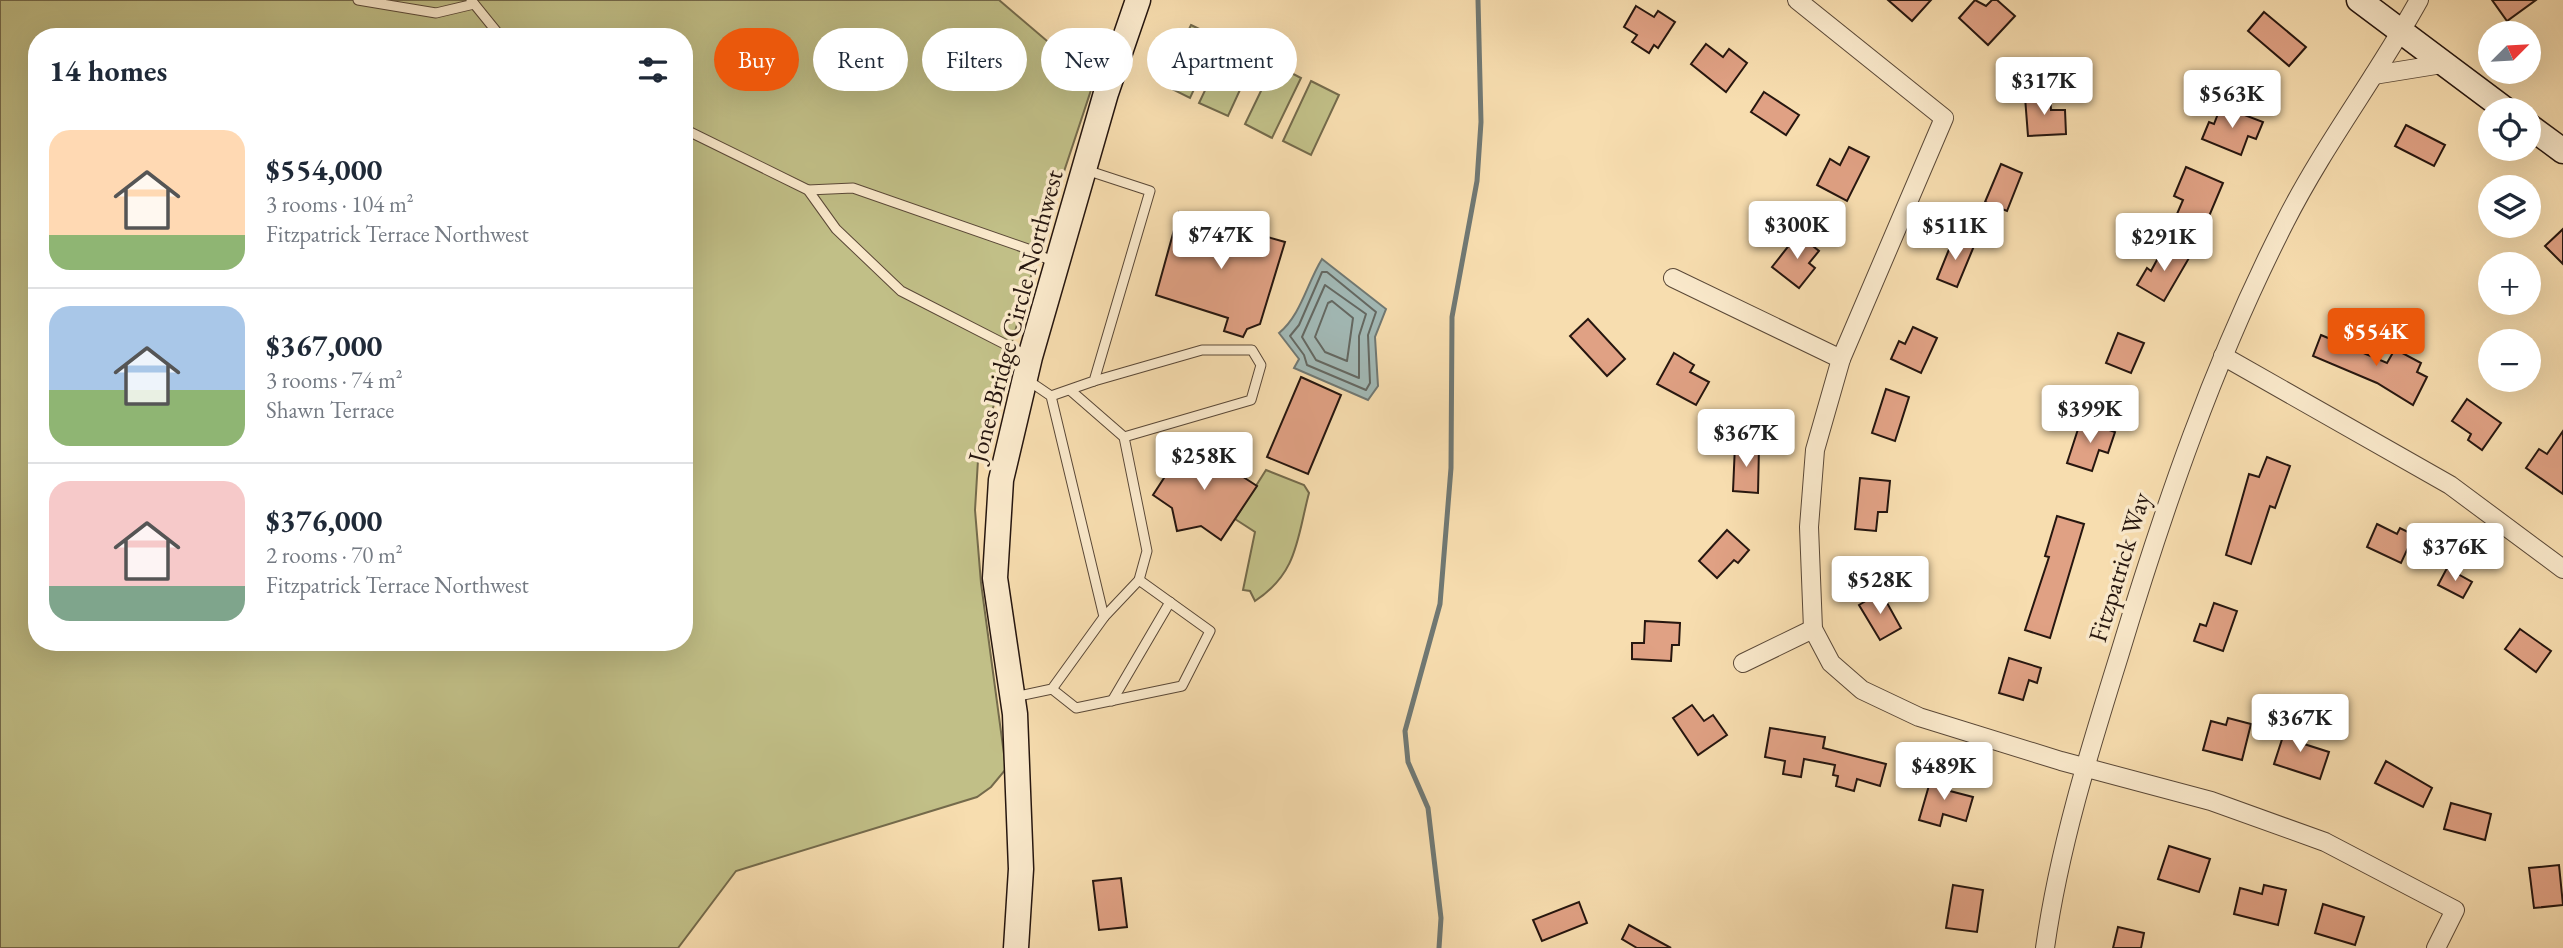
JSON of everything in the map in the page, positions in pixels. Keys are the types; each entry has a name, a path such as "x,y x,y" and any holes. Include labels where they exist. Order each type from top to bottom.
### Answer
{"street":[{"name":"Jones Bridge Circle Northwest","path":"1016,948 1021,869 1012,698 996,578 1001,480 1028,368 1106,93 1138,0"},
{"path":"1797,0 1944,118 1840,359 1815,450 1809,527 1813,629 1831,663 1862,690 1919,717 2084,768 2211,801 2325,842 2455,910 2436,948"},
{"path":"2359,0 2489,98"},
{"name":"Fitzpatrick Way","path":"2045,948 2052,896 2084,768 2166,502 2223,356 2285,221 2418,0"},
{"path":"2374,75 2442,64"},
{"path":"2541,135 2563,151"},
{"path":"1673,278 1840,359"},
{"path":"2223,356 2450,485 2563,569"},
{"path":"1743,663 1813,629"}],"lane":[{"path":"358,0 436,13 472,2 494,28"},
{"path":"693,133 808,190 836,229 901,290 1028,368 1051,396 1104,617"},
{"path":"1086,170 1150,191 1094,381"},
{"path":"808,190 853,188 1028,249 1059,265"},
{"path":"1051,396 1202,350 1252,349 1261,365 1251,400 1124,437"},
{"path":"1012,698 1052,689 1104,617 1139,580 1147,551 1124,437 1070,390"},
{"path":"1052,689 1076,708 1182,686 1210,631 1139,580"},
{"path":"1112,701 1170,602"}],"shaded area":[{"path":"0,0 999,0 1041,36 1041,91 1091,91 1042,238 978,460 975,510 981,583 1006,769 991,787 977,797 736,871 678,948 0,948"},
{"path":"1311,81 1339,95 1311,155 1283,141"},
{"path":"1176,91 1193,91 1190,98"},
{"path":"1205,91 1239,91 1228,116 1199,103"},
{"path":"1261,91 1295,91 1272,138 1245,124"},
{"path":"1266,470 1304,485 1309,493 1298,540 1288,566 1280,579 1255,601 1250,591 1243,590 1255,532 1235,519"}],"water":[{"path":"1322,259 1386,309 1375,337 1378,386 1368,400 1294,368 1299,359 1279,333 1293,317"}],"building":[{"path":"1888,0 1931,0 1912,21"},
{"path":"1975,0 1986,6 1992,0 1997,0 2015,16 1988,45 1959,18"},
{"path":"2492,0 2536,0 2507,21"},
{"path":"1636,6 1654,17 1658,11 1675,22 1658,48 1654,45 1649,53 1632,42 1637,35 1624,27"},
{"path":"2264,12 2306,47 2289,66 2248,31"},
{"path":"1706,44 1723,57 1729,49 1747,63 1726,92 1691,64"},
{"path":"1764,92 1799,115 1786,135 1751,112"},
{"path":"2050,96 2051,110 2065,110 2066,134 2028,136 2025,97"},
{"path":"2221,106 2263,122 2256,139 2248,136 2241,155 2202,139 2209,122 2214,124"},
{"path":"2406,125 2445,145 2434,166 2395,146"},
{"path":"1849,147 1869,157 1847,201 1817,185 1830,159 1840,165"},
{"path":"2001,164 2022,173 2007,211 1985,202"},
{"path":"2186,167 2223,183 2202,233 2174,221 2183,200 2174,196"},
{"path":"1179,212 1285,242 1260,324 1247,329 1243,337 1224,331 1228,318 1156,295"},
{"path":"2563,229 2563,264 2545,246"},
{"path":"1798,234 1819,251 1809,263 1815,268 1799,288 1772,267"},
{"path":"1954,237 1974,246 1957,287 1937,279"},
{"path":"2165,245 2189,258 2164,301 2137,285 2147,268 2151,271"},
{"path":"1588,319 1625,359 1607,376 1570,336"},
{"path":"1913,327 1937,338 1921,373 1891,359 1899,341 1905,344"},
{"path":"2118,333 2144,343 2131,373 2106,363"},
{"path":"2321,335 2387,363 2395,349 2421,363 2417,372 2427,377 2413,405 2377,383 2313,356"},
{"path":"1674,353 1694,365 1690,372 1709,382 1696,405 1657,384"},
{"path":"1301,377 1341,395 1308,474 1267,457"},
{"path":"1886,389 1909,397 1895,441 1872,433"},
{"path":"2467,399 2501,423 2482,450 2468,440 2471,434 2452,421"},
{"path":"2081,420 2115,432 2108,453 2099,450 2092,471 2067,463"},
{"path":"2563,431 2563,494 2526,468 2539,449 2547,454"},
{"path":"1188,441 1257,486 1221,540 1201,526 1177,531 1172,508 1153,495"},
{"path":"1735,445 1759,446 1758,493 1733,491"},
{"path":"2267,457 2290,466 2275,508 2270,506 2251,564 2226,555 2249,474 2259,477"},
{"path":"1860,478 1890,481 1887,512 1878,512 1876,531 1855,529"},
{"path":"2057,516 2084,524 2050,638 2025,630 2049,557 2045,556"},
{"path":"2377,524 2397,534 2400,528 2414,535 2401,563 2367,547"},
{"path":"1727,530 1749,550 1738,563 1734,560 1717,578 1699,561"},
{"path":"2447,568 2472,582 2463,598 2438,585"},
{"path":"1881,592 1901,628 1880,640 1859,605"},
{"path":"2214,603 2237,611 2223,651 2194,641 2200,624 2206,626"},
{"path":"1645,621 1680,623 1679,645 1672,645 1671,661 1632,659 1632,643 1644,643"},
{"path":"2520,629 2551,651 2536,672 2505,649"},
{"path":"2009,658 2041,668 2037,683 2029,680 2023,700 1999,693"},
{"path":"1692,705 1704,721 1713,715 1727,735 1698,755 1673,718"},
{"path":"2228,718 2251,724 2242,760 2203,750 2211,721 2226,725"},
{"path":"2287,724 2306,730 2301,743 2329,752 2320,779 2274,764"},
{"path":"1770,728 1825,737 1823,748 1886,764 1880,786 1857,779 1854,791 1836,786 1838,776 1833,775 1835,765 1804,759 1801,777 1783,774 1785,761 1765,757"},
{"path":"2386,761 2432,788 2423,807 2375,783"},
{"path":"1932,775 1953,781 1950,791 1973,797 1966,821 1943,814 1940,826 1919,820"},
{"path":"2451,803 2491,814 2485,840 2444,829"},
{"path":"2169,846 2210,859 2199,892 2158,879"},
{"path":"2559,865 2563,905 2534,908 2529,868"},
{"path":"1121,878 1127,927 1099,930 1093,881"},
{"path":"1953,885 1983,890 1977,932 1946,928"},
{"path":"2264,885 2286,890 2278,925 2234,914 2240,888 2262,894"},
{"path":"1579,902 1587,923 1542,941 1533,920"},
{"path":"2323,904 2364,917 2355,945 2315,933"},
{"path":"1629,925 1671,948 1637,948 1622,939"},
{"path":"2118,927 2144,933 2141,948 2113,948"}],"waterway":[{"path":"1439,948 1441,918 1428,808 1408,762 1405,731 1440,604 1451,468 1452,317 1477,181 1481,122 1478,0"}]}
